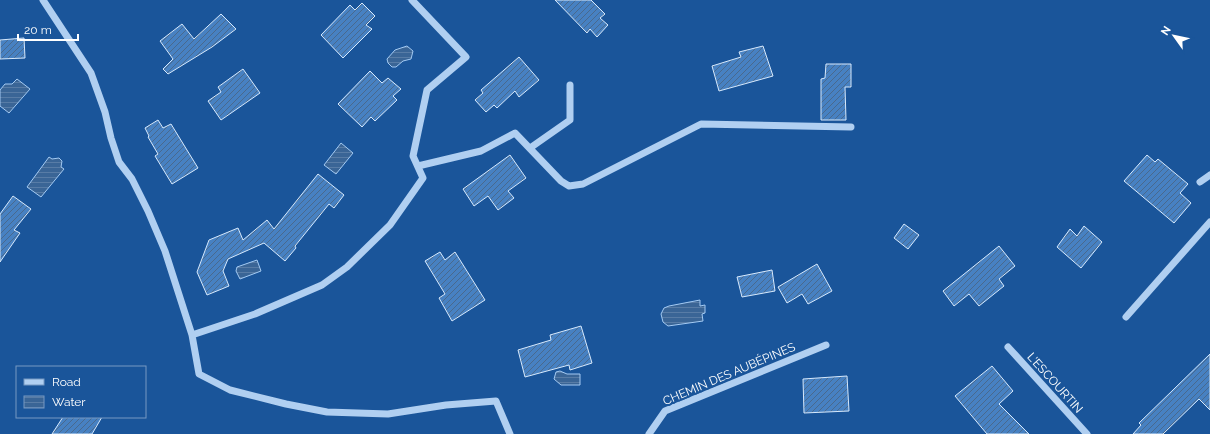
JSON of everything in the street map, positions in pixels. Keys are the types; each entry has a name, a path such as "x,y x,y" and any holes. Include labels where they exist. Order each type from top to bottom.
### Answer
{"street":[{"path":"43,0 92,73 119,162 132,179 162,244 192,334 199,374 230,390 286,404 327,412 388,414 446,405 496,401 510,434"},
{"path":"192,334 255,314 322,285 347,267 390,225 423,178 413,156 427,90 466,57 412,0"},
{"path":"530,148 570,120 570,85"},
{"path":"418,166 481,151 515,133 561,181 570,186 583,184 701,124 851,127"},
{"path":"1200,182 1210,175"},
{"path":"1126,317 1210,222"},
{"name":"CHEMIN DES AUBÉPINES","path":"649,434 666,411 826,345"},
{"name":"L'ESCOURTIN","path":"1008,347 1086,434"}],"water":[{"path":"407,46 413,51 411,59 403,61 396,67 392,67 388,63 387,59 395,50"},
{"path":"17,79 30,89 9,113 0,106 0,90 5,84 12,84"},
{"path":"341,143 353,153 336,174 324,165"},
{"path":"49,157 52,159 59,158 62,161 61,167 64,169 41,197 27,187"},
{"path":"257,260 261,271 240,279 236,271 237,267"},
{"path":"700,300 700,306 705,305 705,313 702,314 703,321 668,326 663,322 661,314 664,308"},
{"path":"560,371 567,374 580,374 580,385 561,385 554,379 556,372"}],"building":[{"path":"555,0 591,0 605,14 600,18 608,25 597,37 590,29 587,33"},
{"path":"362,3 375,16 366,25 372,29 343,58 321,35 350,5 355,10"},
{"path":"221,14 236,29 212,47 168,74 163,69 173,59 160,41 182,24 194,39"},
{"path":"24,38 25,58 0,59 0,40"},
{"path":"763,46 773,76 719,91 712,66 741,57 739,52"},
{"path":"519,57 539,80 519,97 515,91 497,108 494,105 486,112 475,100 483,93 481,90"},
{"path":"826,64 851,64 851,87 845,87 846,120 821,120 821,79 825,78"},
{"path":"243,69 260,93 221,120 208,101 221,92 218,87"},
{"path":"370,71 382,83 388,78 401,89 393,96 397,100 375,121 371,117 362,127 338,104"},
{"path":"158,120 163,128 171,124 198,168 172,184 155,156 158,154 148,137 149,136 145,128"},
{"path":"510,155 526,178 508,191 514,198 498,210 488,196 474,206 463,189"},
{"path":"1147,155 1155,162 1158,159 1188,184 1180,193 1191,203 1174,223 1124,181"},
{"path":"318,174 344,195 334,208 329,204 295,246 296,248 285,261 264,243 228,259 223,271 229,286 207,295 197,272 209,240 238,228 243,240 267,220 274,229"},
{"path":"13,196 31,209 14,230 20,233 0,262 0,214"},
{"path":"904,224 919,235 908,249 894,238"},
{"path":"1084,226 1102,242 1081,268 1057,247 1070,229 1077,236"},
{"path":"999,246 1015,266 999,279 1004,286 979,306 969,294 954,306 943,291"},
{"path":"440,252 445,260 455,252 485,300 452,321 439,298 445,294 425,261"},
{"path":"817,264 832,291 808,304 802,294 787,303 778,287"},
{"path":"772,270 775,291 742,297 737,277"},
{"path":"581,326 592,363 570,370 569,365 525,377 518,350 551,340 550,335"},
{"path":"1210,354 1210,410 1199,399 1163,434 1133,434 1141,425 1139,423"},
{"path":"992,366 1013,391 999,404 1029,434 987,434 955,396"},
{"path":"847,376 849,411 804,413 803,379"},
{"path":"62,418 101,418 92,434 52,434"}]}
